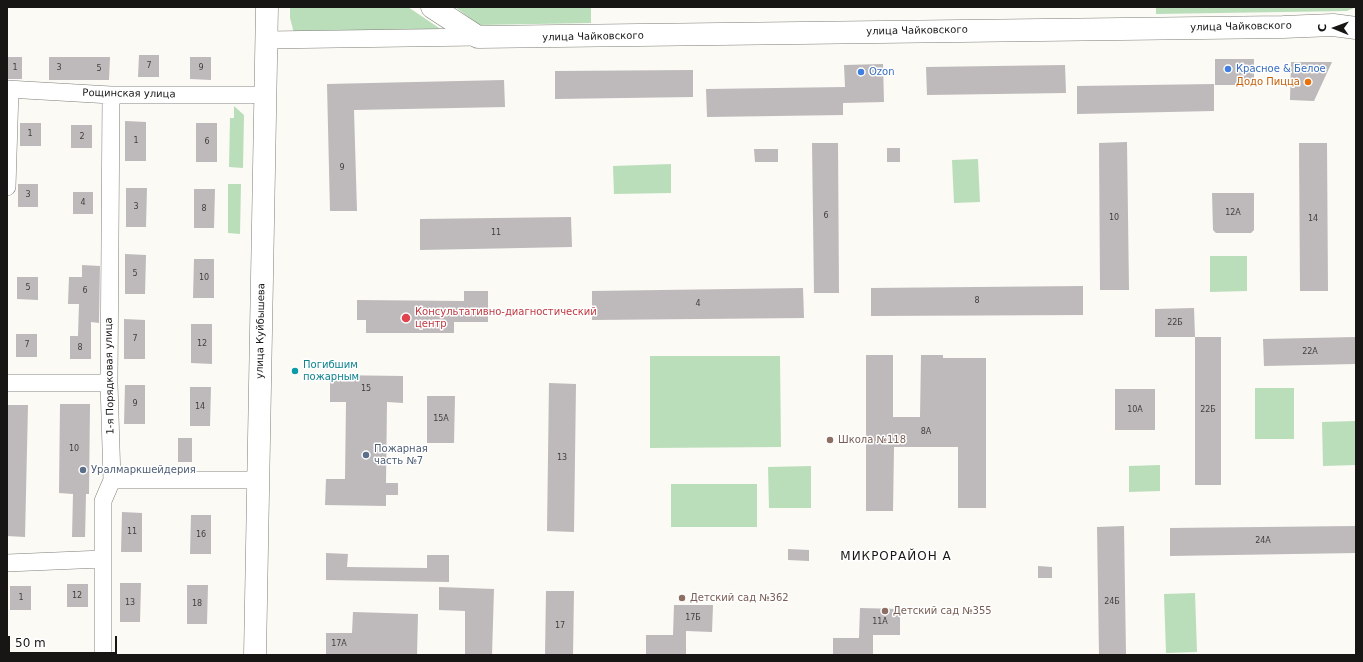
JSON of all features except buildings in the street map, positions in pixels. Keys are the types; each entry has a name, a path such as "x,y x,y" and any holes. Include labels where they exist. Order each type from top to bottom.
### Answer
{"main road":[{"name":"улица Куйбышева","path":"252,7 252,480 255,655"},
{"name":"улица Куйбышева","path":"243,655 252,480 267,7"},
{"path":"432,7 478,38"},
{"path":"1333,24 1356,16"},
{"name":"улица Чайковского","path":"478,38 1283,27 1333,24 1356,28"}],"street":[{"name":"улица Чайковского","path":"267,40 478,38"},
{"name":"Рощинская улица","path":"8,90 111,95 252,95"},
{"path":"7,187 8,90"},
{"name":"1-я Порядковая улица","path":"103,655 104,501 112,480 109,383 111,95"},
{"path":"7,383 109,383"},
{"path":"112,480 252,480"},
{"path":"7,564 103,559"}],"green space":[{"path":"290,7 408,7 448,34 294,33 290,18"},
{"path":"455,7 591,7 591,23 479,25"},
{"path":"1156,7 1356,7 1347,11 1156,14"},
{"path":"234,106 244,115 243,168 229,167 230,118 234,118"},
{"path":"978,159 980,202 954,203 952,160"},
{"path":"671,164 671,193 614,194 613,166"},
{"path":"228,184 241,184 240,234 228,233"},
{"path":"1210,256 1247,256 1247,291 1210,292"},
{"path":"650,356 780,356 781,447 650,448"},
{"path":"1255,388 1294,388 1294,439 1255,439"},
{"path":"1356,421 1356,465 1323,466 1322,422"},
{"path":"1160,465 1160,491 1129,492 1129,466"},
{"path":"811,466 811,508 769,508 768,467"},
{"path":"671,484 757,484 757,527 671,527"},
{"path":"1195,593 1197,652 1166,653 1164,594"}],"place":[{"name":"Красное & Белое","path":"1228,69"},
{"name":"Ozon","path":"861,72"},
{"name":"Додо Пицца","path":"1308,82"},
{"name":"Консультативно-диагностический центр","path":"406,318"},
{"name":"Погибшим пожарным","path":"295,371"},
{"name":"Школа №118","path":"830,440"},
{"name":"Пожарная часть №7","path":"366,455"},
{"name":"Уралмаркшейдерия","path":"83,470"},
{"name":"Детский сад №362","path":"682,598"},
{"name":"Детский сад №355","path":"885,611"}],"district":[{"name":"МИКРОРАЙОН А","path":"896,557"}]}
